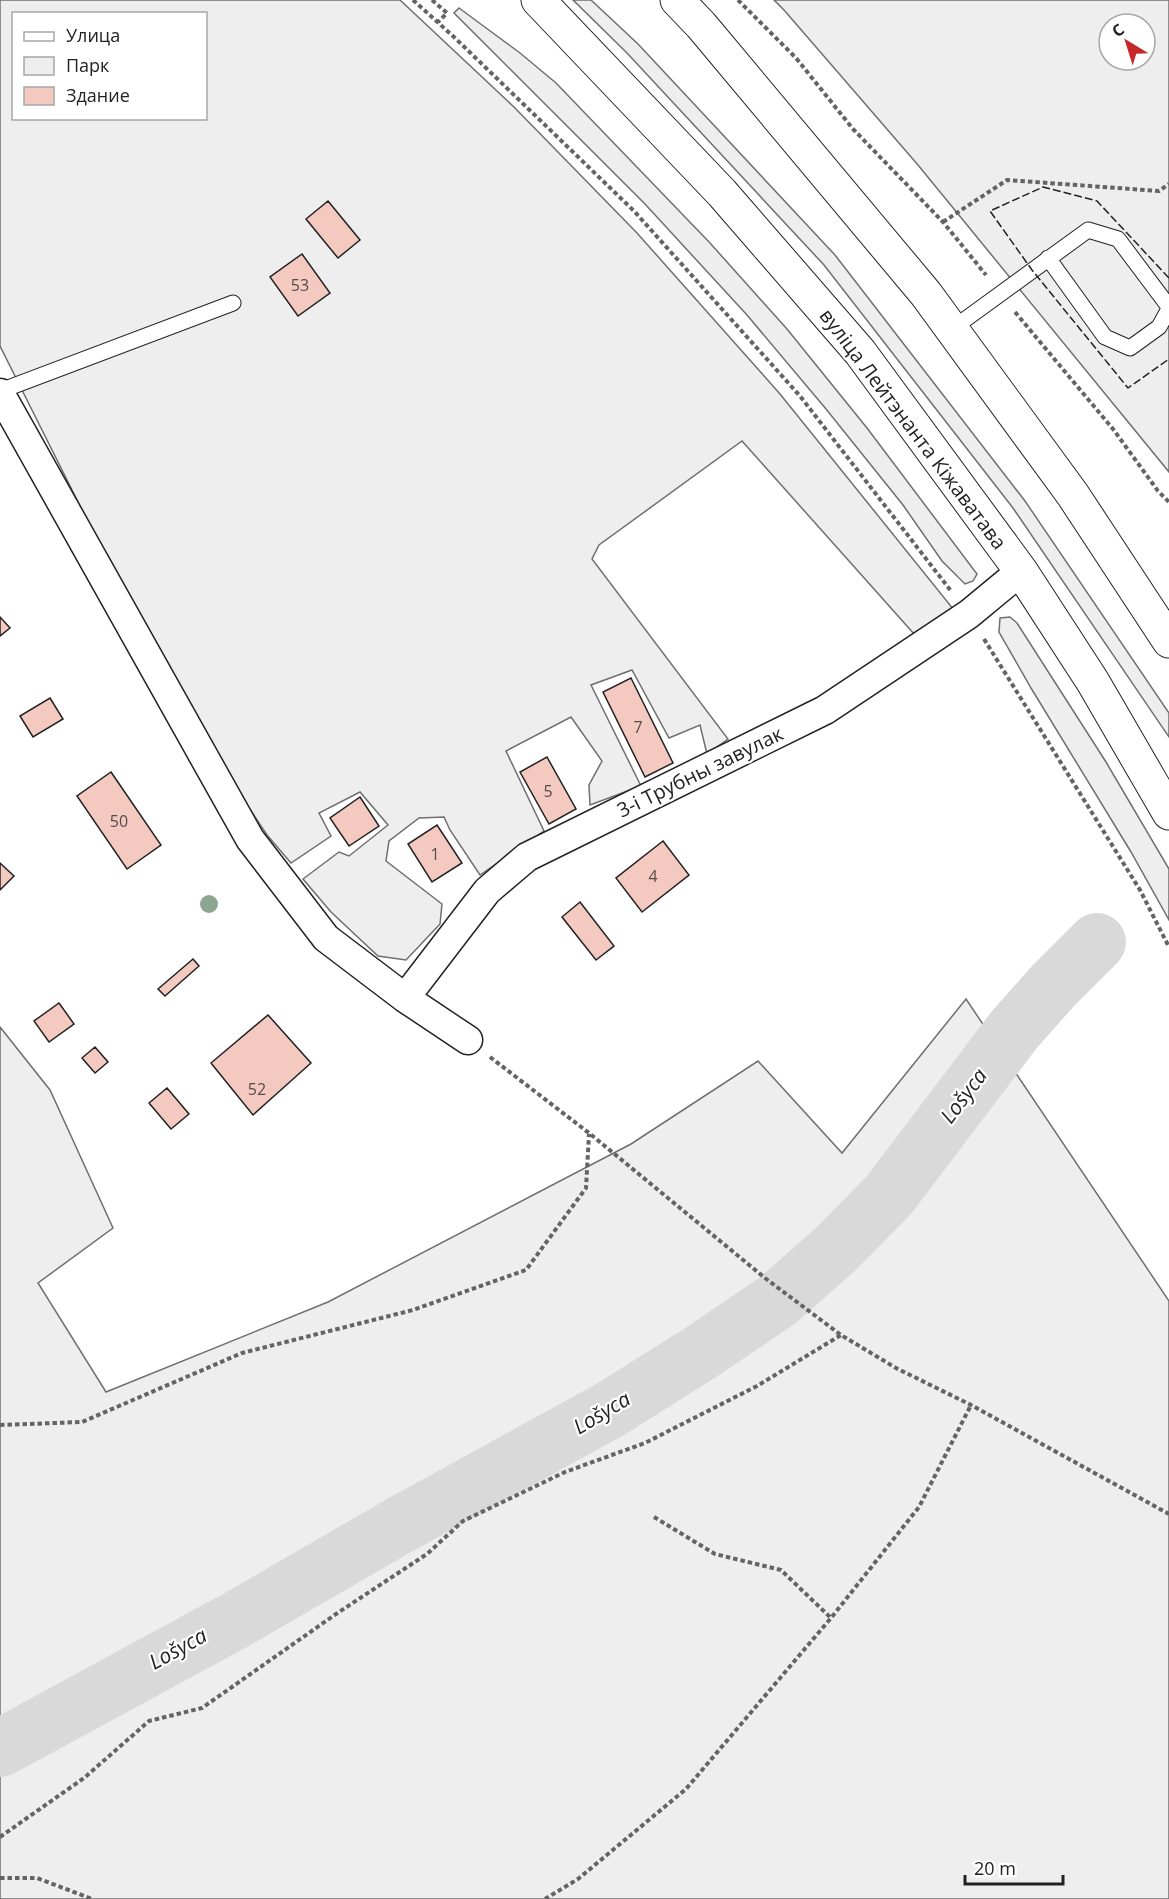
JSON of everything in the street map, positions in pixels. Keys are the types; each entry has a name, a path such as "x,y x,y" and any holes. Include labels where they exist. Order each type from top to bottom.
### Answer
{"main road":[{"name":"вуліца Лейтэнанта Кіжаватава","path":"538,0 722,193 852,343 1022,571 1093,682 1169,813"},
{"path":"677,0 701,25 926,294 1073,495 1169,641"}],"street":[{"path":"0,392 250,839 326,938 405,998 468,1040"},
{"name":"3-і Трубны завулак","path":"405,998 487,891 527,857 825,710 969,615 1022,571"}],"lane":[{"path":"951,329 1048,258 1088,230 1118,239 1169,308 1159,327 1130,348 1106,337 1048,258"},
{"path":"0,392 233,303"}],"path":[{"path":"413,0 634,212 800,396 969,615 1079,789 1140,890 1169,946"},
{"path":"432,0 447,13 438,22"},
{"path":"738,0 796,58 853,129 943,222 1113,429 1158,491 1169,502"},
{"path":"943,222 1007,180 1159,191 1169,184"},
{"path":"468,1040 589,1133 765,1278 841,1335 896,1368 971,1405 1169,1514"},
{"path":"0,1425 82,1422 242,1353 413,1310 526,1270 586,1188 589,1133"},
{"path":"0,1837 84,1778 149,1721 202,1708 336,1614 427,1554 463,1521 564,1472 645,1443 757,1386 841,1335"},
{"path":"545,1899 578,1879 686,1789 831,1618 919,1507 971,1405"},
{"path":"654,1517 715,1554 782,1570 831,1618"},
{"path":"0,1878 37,1878 92,1899"}],"green space":[{"path":"0,0 400,0 514,107 637,233 780,394 954,610 915,635 742,441 599,545 592,559 728,739 707,754 700,725 669,738 632,670 591,685 641,786 590,805 589,785 602,761 571,717 506,751 544,831 480,875 444,817 419,818 389,841 386,861 442,904 440,924 406,960 378,956 331,912 303,879 339,852 349,856 388,825 360,792 319,813 331,836 291,863 267,835 217,759 96,538 0,346"},
{"path":"573,0 591,0 638,44 835,255 1025,501 1169,713 1169,737 1013,508 824,265 627,53"},
{"path":"774,0 1169,0 1169,472 918,165"},
{"path":"459,8 556,83 710,243 787,329 867,428 977,574 973,581 965,584 942,561 903,505 747,315 645,204 454,13"},
{"path":"1010,617 1017,623 1106,762 1169,869 1169,920 1131,852 999,632 1000,618"},
{"path":"966,999 1169,1301 1169,1899 0,1899 0,1027 50,1090 113,1228 38,1283 106,1392 328,1302 631,1144 758,1061 842,1153"}],"building":[{"path":"328,201 360,240 338,258 306,219"},
{"path":"302,254 330,293 298,316 270,277"},
{"path":"0,617 10,628 0,636"},
{"path":"631,678 673,763 645,777 603,692"},
{"path":"50,698 63,719 33,737 20,716"},
{"path":"547,757 576,809 549,824 520,772"},
{"path":"111,772 161,845 127,869 77,796"},
{"path":"360,797 379,826 349,846 330,818"},
{"path":"437,825 462,863 432,882 408,844"},
{"path":"663,841 689,875 642,912 616,878"},
{"path":"0,863 14,876 0,890"},
{"path":"580,902 614,946 596,960 562,917"},
{"path":"193,959 199,966 165,996 158,989"},
{"path":"59,1003 74,1024 49,1042 34,1021"},
{"path":"268,1015 311,1063 253,1115 211,1063"},
{"path":"95,1047 108,1062 95,1073 82,1058"},
{"path":"167,1088 189,1114 171,1129 149,1103"}],"waterway":[{"name":"Lošyca","path":"0,1748 236,1620 400,1525 611,1409 777,1301 837,1248 889,1195 1014,1030 1097,942"}],"fence":[{"path":"1169,278 1097,201 1043,187 990,211 1032,270 1128,388 1169,359"}]}
